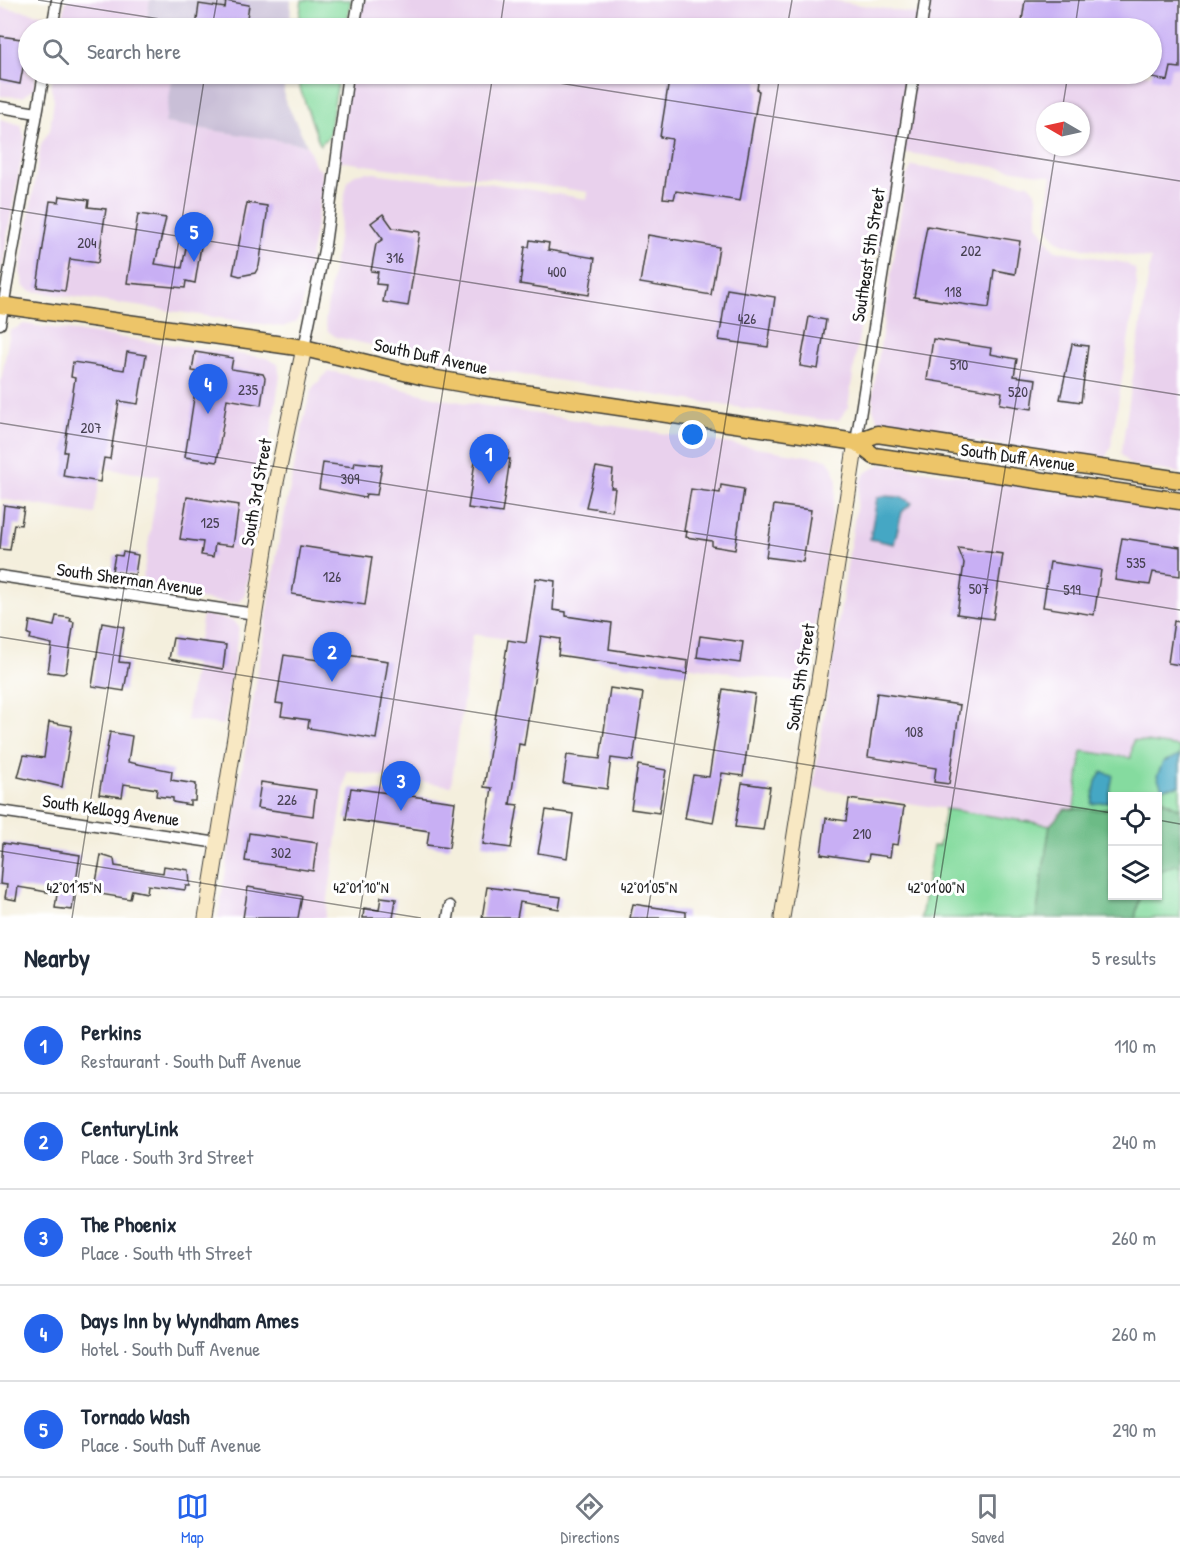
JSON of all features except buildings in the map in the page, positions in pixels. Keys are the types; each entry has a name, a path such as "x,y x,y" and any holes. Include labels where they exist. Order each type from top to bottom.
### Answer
{"main road":[{"name":"South Duff Avenue","path":"2,305 304,348 456,383 856,442 877,434 1180,480"},
{"name":"South 3rd Street","path":"206,918 277,476 304,348"},
{"name":"South Duff Avenue","path":"856,442 874,456 1180,501"},
{"name":"South 5th Street","path":"782,918 856,442"}],"street":[{"path":"54,18 57,0"},
{"path":"356,18 359,0"},
{"path":"922,18 925,0"},
{"path":"0,324 42,84"},
{"name":"South 3rd Street","path":"304,348 325,245 347,84"},
{"name":"Southeast 5th Street","path":"856,442 912,84"},
{"path":"0,107 37,113"},
{"name":"South Sherman Avenue","path":"0,576 255,614"},
{"name":"South Kellogg Avenue","path":"0,811 218,843"},
{"path":"448,918 450,906"}],"shaded area":[{"path":"66,0 150,0 147,18 63,18"},
{"path":"150,0 291,0 290,18 147,18"},
{"path":"359,0 830,0 923,15 925,0 1180,0 1180,473 1130,465 1121,454 1151,259 1070,246 1057,241 1048,227 1047,214 1052,176 902,152 886,251 872,251 848,407 839,420 823,420 462,366 336,337 328,331 325,322 346,188 348,181 355,174 366,172 426,180 475,181 587,199 588,192 493,178 416,172 338,161 347,84 1162,84 1162,18 356,18"},
{"path":"0,7 46,15 46,18 18,18 18,84 35,84 34,88 23,97 0,96"},
{"path":"52,84 172,84 166,123 307,145 316,167 321,170 323,183 301,312 296,322 283,327 31,291 24,287 20,271 41,144 50,130 54,100"},
{"path":"171,84 284,84 284,98 307,145 165,123"},
{"path":"0,119 21,125 25,139 0,277"},
{"path":"912,166 1029,184 1037,195 1037,224 1054,250 1125,263 1135,269 1137,286 1111,446 1106,457 1101,460 887,428 878,420 873,409 873,393 906,177"},
{"path":"24,324 266,358 278,364 280,377 245,593 240,602 226,603 141,590 159,476 102,468 94,514 0,499 0,386 10,331"},
{"path":"328,372 442,399 827,459 834,469 837,482 806,684 473,634 451,786 347,771 325,918 218,918 279,541 306,409 313,387"},
{"path":"882,464 1180,509 1180,747 1134,740 1131,758 1083,751 1074,808 1065,809 1050,825 813,788 860,483 865,473"},
{"path":"203,614 233,621 239,627 224,725 186,720"}],"green space":[{"path":"302,0 351,0 348,18 299,18"},
{"path":"299,84 337,84 329,136 320,145"},
{"path":"1133,740 1180,747 1180,809 1162,798 1162,792 1108,792 1108,807 1098,810 1074,808 1082,751 1131,758"},
{"path":"1162,801 1180,809 1180,866 1175,865 1162,870"},
{"path":"1108,808 1108,900 1139,900 1135,918 1036,918 1050,825 1065,809 1105,810"},
{"path":"945,809 1050,825 1036,918 921,918 933,846 939,846"},
{"path":"1180,842 1180,918 1135,918 1139,900 1162,900 1162,859"}],"water":[{"path":"902,497 912,503 902,512 894,544 870,539 877,498"},
{"path":"1180,755 1180,786 1162,788 1157,776 1163,762"},
{"path":"1102,772 1113,775 1108,792 1108,802 1092,804 1096,781"}],"place":[{"name":"Tornado Wash","path":"194,262"},
{"name":"Days Inn by Wyndham Ames","path":"208,414"},
{"name":"Perkins","path":"489,484"},
{"name":"CenturyLink","path":"332,682"},
{"name":"The Phoenix","path":"401,811"}]}
